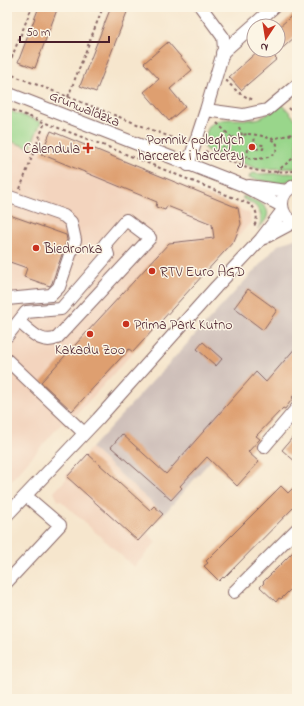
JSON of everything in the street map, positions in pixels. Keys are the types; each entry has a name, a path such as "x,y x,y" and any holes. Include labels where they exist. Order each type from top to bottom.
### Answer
{"street":[{"path":"188,165 224,49 223,37 201,7"},
{"path":"222,53 274,7"},
{"path":"205,114 244,114 267,110 297,85"},
{"name":"Grunwaldzka","path":"7,93 242,185 282,208 285,215 295,223"},
{"name":"Grunwaldzka","path":"242,185 292,188"},
{"path":"7,515 261,239 282,208 283,196 292,188"},
{"path":"7,299 51,295 59,287 75,240 71,222 64,216 12,198"},
{"path":"7,302 22,317 41,339 50,341 57,338 150,238 126,220 105,244 108,255 61,309 22,317 7,336"},
{"path":"261,239 295,223"},
{"path":"7,360 84,433"},
{"path":"264,447 296,412"},
{"path":"7,582 60,525 26,496"},
{"path":"234,592 297,529"}],"path":[{"path":"7,69 32,7"},
{"path":"68,97 103,7"},
{"path":"7,73 249,168 266,172 297,171"},
{"path":"222,75 236,91 249,99 265,102 278,101"},
{"path":"7,108 249,204 254,207 258,218 252,231"},
{"path":"205,114 214,120 232,138"},
{"path":"12,198 45,122"},
{"path":"271,139 297,133"},
{"path":"254,144 255,134"},
{"path":"255,134 271,139 277,144 276,152 273,155 262,158 247,158 239,156 233,153 228,146 228,142 232,138 242,135 255,134"},
{"path":"247,158 248,148 249,144 264,145 263,149 248,148"},
{"path":"211,154 228,146"},
{"path":"276,172 297,155"}],"shaded area":[{"path":"7,115 50,132 51,131 234,206 238,206 238,208 250,214 251,222 66,426 62,423 7,485"},
{"path":"297,238 297,371 273,389 164,514 91,448 278,245"},
{"path":"91,448 164,514 147,532 156,542 134,567 60,500 58,501 54,492 67,478 65,476"}],"green space":[{"path":"282,104 297,121 297,168 258,169 206,150 203,145 208,129 213,123 230,119 259,118"},
{"path":"7,110 41,122 30,148 7,140"},
{"path":"253,173 297,173 297,178 279,184 249,178"},
{"path":"243,196 262,204 266,208 267,216 258,229 261,218 259,210 243,199"}],"building":[{"path":"39,7 58,7 35,68 18,62"},
{"path":"111,7 129,7 96,92 80,86"},
{"path":"297,11 297,35 286,45 286,21"},
{"path":"168,42 192,70 170,89 185,107 169,121 144,92 159,79 144,63"},
{"path":"250,58 277,59 241,90 229,77"},
{"name":"Prima Park Kutno","path":"51,131 238,208 241,224 234,241 133,352 129,349 72,411 41,382 169,243 214,238 212,224 167,206 165,210 156,207 157,202 41,154"},
{"name":"Biedronka","path":"7,214 66,235 67,240 50,286 24,277 27,268 7,261"},
{"path":"248,289 277,310 263,330 234,308"},
{"path":"203,342 222,359 216,366 197,349"},
{"path":"297,346 297,392 292,397 293,398 285,409 283,408 256,436 260,439 248,452 259,462 237,486 207,457 180,486 182,488 171,500 111,447 122,434 166,474 256,372 266,382"},
{"path":"297,432 297,463 282,450"},
{"path":"88,454 150,510 154,506 163,514 138,541 67,477"},
{"path":"297,484 297,504 224,578 223,577 219,581 204,566 208,563 206,561 281,486 288,493"},
{"path":"297,548 297,580 290,587 292,588 276,602 260,587 264,583 263,582"}],"place":[{"name":"Pomnik poległych harcerek i harcerzy","path":"252,147"},
{"name":"Calendula","path":"88,148"},
{"name":"Biedronka","path":"36,248"},
{"name":"RTV Euro AGD","path":"152,271"},
{"name":"Prima Park Kutno","path":"126,324"},
{"name":"Kakadu Zoo","path":"90,334"}]}
